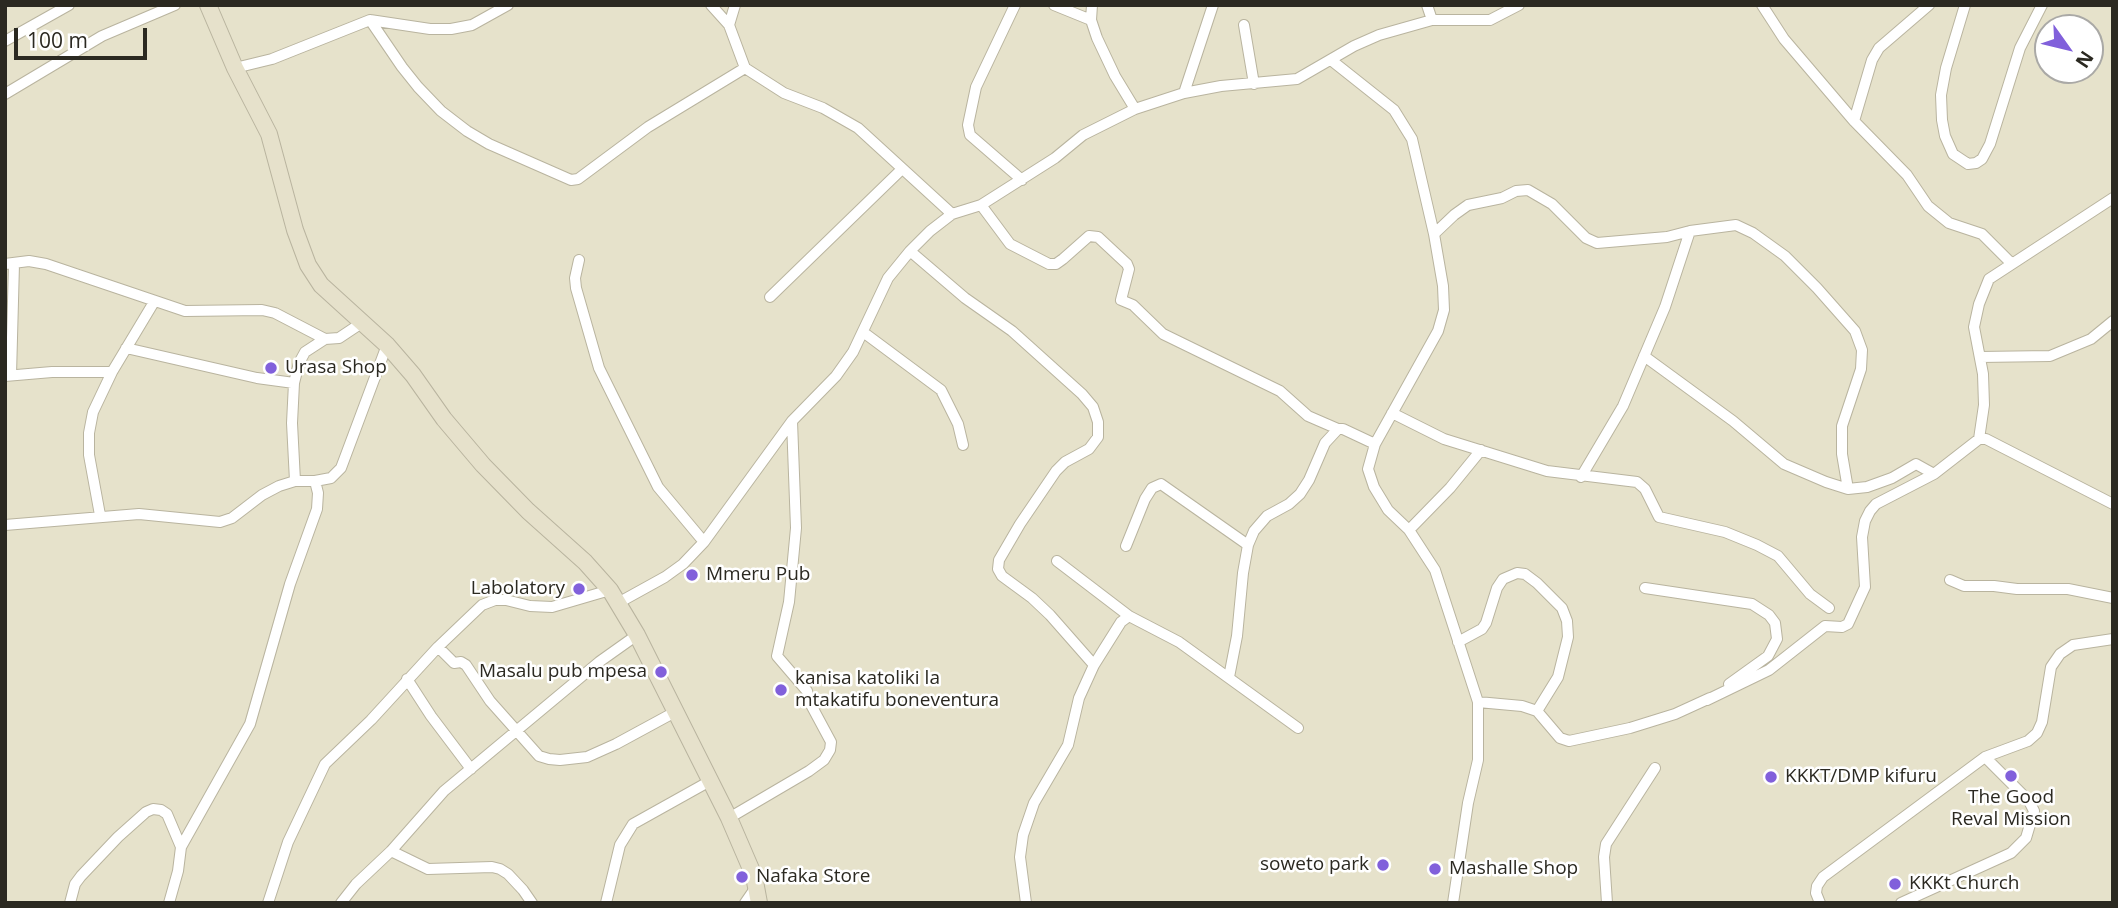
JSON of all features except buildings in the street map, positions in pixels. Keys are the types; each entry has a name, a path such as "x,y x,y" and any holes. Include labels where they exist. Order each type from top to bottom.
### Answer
{"street":[{"path":"5,41 69,5"},
{"path":"5,94 102,36 175,5"},
{"path":"208,5 235,68 269,134 295,230 308,265 321,285 387,345 483,465 528,511 585,562 614,596 637,635 729,818 758,895 745,903"},
{"path":"235,68 272,59 370,20 430,29 451,29 472,25 508,5"},
{"path":"711,5 729,26 745,68 784,93 823,108 858,128 952,214"},
{"path":"729,26 735,5"},
{"path":"1014,5 976,87 968,125 970,135 1022,180"},
{"path":"1092,5 1091,20 1097,38 1135,109"},
{"path":"1184,93 1213,5"},
{"path":"1427,5 1432,20"},
{"path":"268,903 288,842 319,773 438,647 482,605 495,600 552,607 614,596 665,578 683,564 704,542 792,421 836,376 863,332 888,278 930,231 952,214 981,205 1022,180 1083,135 1135,109 1184,93 1221,86 1297,79 1354,46 1379,35 1432,20 1490,20 1519,5"},
{"path":"1762,5 1784,39 1854,121 1907,175 1928,206 1949,223 1982,234 2012,264"},
{"path":"1854,121 1872,60 1879,48 1929,5"},
{"path":"1965,5 1941,95 1945,136 1953,154 1968,164 1982,159 1990,144 2020,48 2042,5"},
{"path":"1057,6 1091,20"},
{"path":"370,20 418,87 467,131 489,144 571,180 578,179 648,127 745,68"},
{"path":"1244,25 1254,84"},
{"path":"1331,60 1394,110 1404,122 1412,139 1443,286 1444,310 1438,331 1375,444 1368,469 1374,487 1388,510 1409,530 1435,570 1478,702 1478,760 1468,803 1453,903"},
{"path":"770,297 902,169"},
{"path":"1434,234 1468,205 1528,190 1552,204 1586,238 1597,243 1667,237 1736,225 1753,233 1785,256 1855,331 1863,350 1861,369 1842,426 1842,454 1848,489"},
{"path":"1979,439 1984,405 1983,374 1974,327 1989,279 2113,198"},
{"path":"981,205 1010,244 1049,264 1056,264 1089,236 1098,237 1129,269 1121,300 1133,306 1163,334 1280,391 1308,416 1375,444"},
{"path":"1581,477 1623,406 1665,307 1690,231"},
{"path":"910,251 965,298 1012,331 1093,407 1098,422 1098,437 1089,449 1065,462 1056,471 1020,524 999,560 998,569 1002,576 1050,615 1094,665"},
{"path":"579,260 576,288 599,368 658,487 704,542"},
{"path":"112,372 8,375 10,264 29,261 46,264 185,311 262,310 275,313 325,339"},
{"path":"100,515 89,455 93,412 112,372 154,302"},
{"path":"1980,357 2050,356 2091,340 2113,321"},
{"path":"295,481 292,423 294,383 299,363 305,352 325,339 339,338 363,322"},
{"path":"863,332 941,390 958,424 962,445"},
{"path":"5,525 100,515 139,514 220,522 232,518 262,495 295,481 331,478 341,468 387,345"},
{"path":"126,348 257,378 294,383"},
{"path":"1644,356 1733,421 1784,464 1848,489 1881,483 1916,464 1934,474"},
{"path":"1392,414 1444,439 1547,471 1637,482 1644,489 1659,517 1725,532 1778,556 1810,594 1829,608"},
{"path":"729,818 809,771 824,760 831,750 831,742 810,703 807,691 777,656 789,602 796,528 792,421"},
{"path":"1228,677 1237,636 1248,545 1260,522 1300,494 1325,443 1338,429"},
{"path":"1478,702 1522,706 1537,711 1560,738 1569,741 1630,728 1675,714 1769,670 1825,626 1842,627 1847,624 1865,587 1862,537 1865,522 1876,504 1934,474 1979,439 1986,439 2113,504"},
{"path":"1409,530 1450,488 1481,450"},
{"path":"169,903 181,847 250,724 290,584 317,509 318,493 315,481"},
{"path":"1126,545 1145,499 1152,488 1161,484 1248,545"},
{"path":"1057,561 1129,616 1179,642 1298,727"},
{"path":"1458,642 1482,629 1503,579 1517,573 1537,583 1562,608 1567,621 1568,637 1558,677 1537,711"},
{"path":"1950,580 1964,586 2068,589 2113,598"},
{"path":"1645,588 1752,604 1769,615 1774,623 1777,639 1768,656 1707,700"},
{"path":"1026,903 1020,857 1023,835 1034,803 1068,745 1079,698 1094,665 1121,622 1129,616"},
{"path":"341,903 444,791 599,662 637,635"},
{"path":"1821,903 1816,893 1823,877 1985,757 2028,741 2037,733 2042,722 2051,667 2060,654 2073,645 2113,639"},
{"path":"438,647 454,663 467,665 490,701 539,756 561,760 587,757 675,712"},
{"path":"407,679 431,716 471,768"},
{"path":"1900,903 2011,853 2026,838 2034,811 2029,801 1985,757"},
{"path":"1607,903 1604,856 1606,844 1654,768"},
{"path":"606,903 620,845 633,824 710,781"},
{"path":"70,903 75,884 81,876 118,836 146,812 153,809 167,814 181,847"},
{"path":"391,851 428,869 500,869 509,874 532,903"}],"place":[{"name":"Urasa Shop","path":"271,368"},
{"name":"Mmeru Pub","path":"692,575"},
{"name":"Labolatory","path":"579,589"},
{"name":"Masalu pub mpesa","path":"661,672"},
{"name":"kanisa katoliki la mtakatifu boneventura","path":"781,690"},
{"name":"The Good Reval Mission","path":"2011,776"},
{"name":"KKKT/DMP kifuru","path":"1771,777"},
{"name":"soweto park","path":"1383,865"},
{"name":"Mashalle Shop","path":"1435,869"},
{"name":"Nafaka Store","path":"742,877"},
{"name":"KKKt Church","path":"1895,884"}]}
